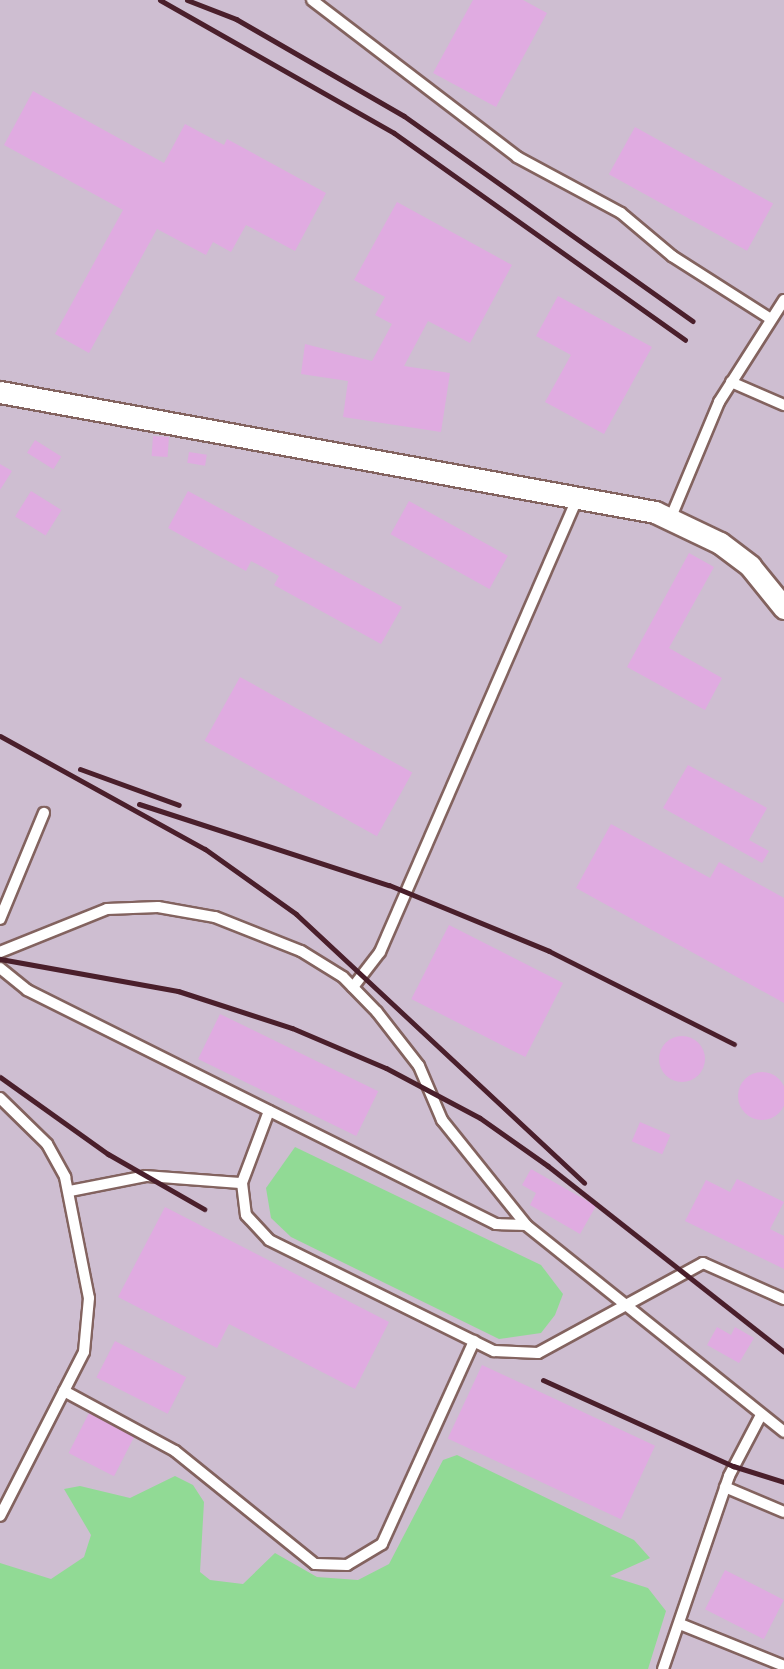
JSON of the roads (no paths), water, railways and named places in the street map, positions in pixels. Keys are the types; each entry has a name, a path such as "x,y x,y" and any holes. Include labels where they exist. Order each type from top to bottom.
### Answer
{"street":[{"path":"0,392 671,517 750,566 784,608"}],"lane":[{"path":"312,0 517,158 621,213 672,256 771,319"},
{"path":"671,517 731,382 784,300"},
{"path":"731,382 784,405"},
{"path":"353,987 380,952 577,499"},
{"path":"0,919 44,813"},
{"path":"0,952 107,909 158,907 215,917 272,939 353,987 419,1066 442,1120 526,1226 626,1309 784,1432"},
{"path":"0,968 27,990 496,1224 526,1226"},
{"path":"0,1097 47,1144 70,1191 89,1298 84,1352 0,1516"},
{"path":"269,1111 242,1183 246,1215 269,1240 494,1351 538,1353 626,1309 703,1263 784,1299"},
{"path":"70,1191 146,1176 242,1183"},
{"path":"64,1391 175,1451 315,1564 347,1565 382,1544 474,1341"},
{"path":"663,1669 725,1486 761,1415"},
{"path":"725,1486 784,1512"},
{"path":"680,1624 784,1666"}],"railway":[{"path":"160,0 394,133 685,340"},
{"path":"187,0 236,19 404,116 692,321"},
{"path":"0,736 205,849 296,914 584,1183"},
{"path":"80,769 179,805"},
{"path":"139,804 389,885 549,951 734,1044"},
{"path":"0,959 178,991 292,1028 386,1068 480,1118 548,1166 784,1352"},
{"path":"0,1077 108,1154 204,1209"},
{"path":"543,1380 733,1466 784,1482"}]}
